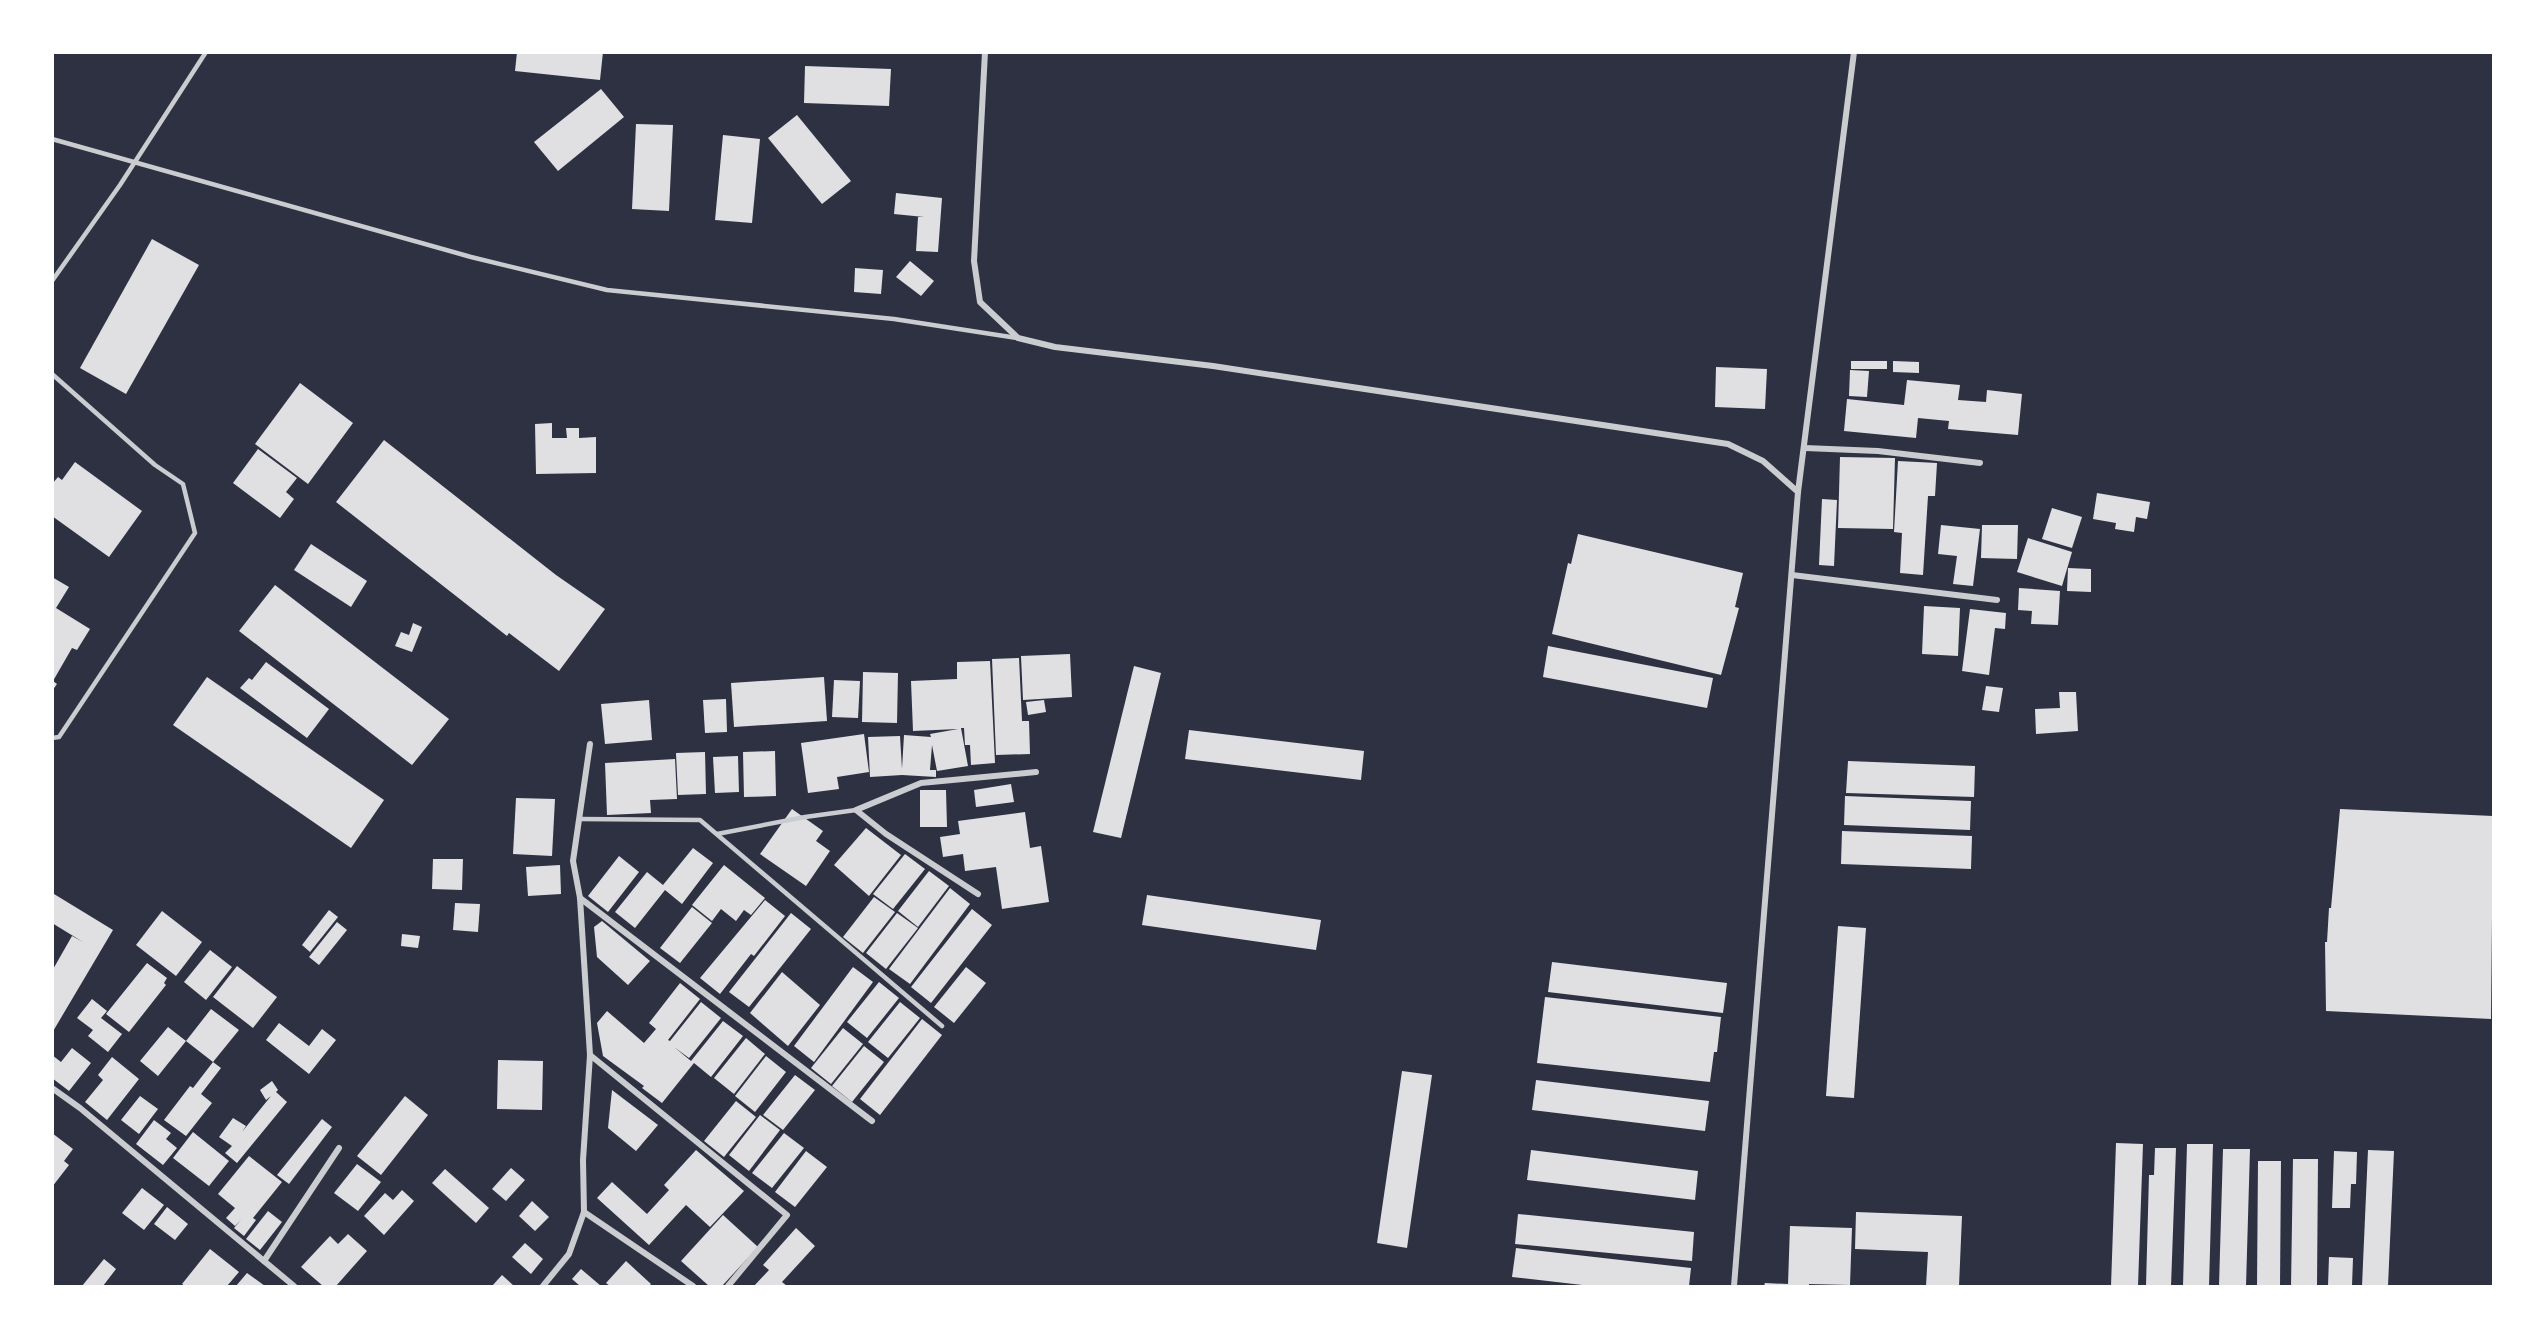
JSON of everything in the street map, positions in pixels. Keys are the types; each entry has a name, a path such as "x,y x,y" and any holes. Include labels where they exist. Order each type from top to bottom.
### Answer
{"street":[{"path":"985,52 974,261 980,302 1018,338 1055,347 1213,366 1728,444 1763,461 1798,492"},
{"path":"1734,1287 1798,492 1854,52"},
{"path":"1805,448 1878,451 1980,463"},
{"path":"1792,575 1997,600"},
{"path":"543,1287 569,1254 584,1212 583,1160 590,1055 580,898 573,861 590,744"},
{"path":"978,894 886,834 856,810 921,783 1036,772"},
{"path":"580,898 872,1120"},
{"path":"590,1055 787,1215 728,1287"},
{"path":"52,1088 80,1108 294,1287"},
{"path":"264,1261 339,1148"},
{"path":"584,1212 693,1287"}],"lane":[{"path":"52,281 135,161 206,52"},
{"path":"52,139 471,257 607,291 894,320 1018,338"},
{"path":"52,374 155,465 183,484 195,532 59,737 52,738"},
{"path":"717,834 856,810"},
{"path":"579,819 700,820 942,1026"}],"building":[{"path":"517,52 603,52 600,80 515,71"},
{"path":"805,66 891,69 889,106 804,103"},
{"path":"601,89 624,117 558,171 534,142"},
{"path":"797,115 851,181 822,204 768,138"},
{"path":"636,124 673,125 669,211 632,209"},
{"path":"723,135 760,139 752,223 715,220"},
{"path":"896,193 942,198 938,252 916,251 918,217 924,217 894,214"},
{"path":"152,239 199,265 126,394 80,368"},
{"path":"910,261 934,281 921,296 896,277"},
{"path":"855,268 883,270 881,294 854,292"},
{"path":"1851,361 1887,361 1887,369 1851,369"},
{"path":"1893,361 1919,362 1919,373 1893,372"},
{"path":"1716,367 1767,369 1765,409 1715,407"},
{"path":"1850,370 1869,371 1867,397 1849,396"},
{"path":"1907,380 1960,385 1958,400 1986,402 1987,390 2022,394 2018,435 1948,429 1949,421 1918,418 1916,438 1844,431 1847,399 1904,405"},
{"path":"300,383 353,423 308,484 255,444"},
{"path":"552,423 552,438 567,438 566,428 579,428 579,438 596,437 596,473 536,474 535,424"},
{"path":"384,440 556,575 605,609 559,671 509,633 507,636 336,502"},
{"path":"258,449 297,478 286,492 294,499 280,518 233,483"},
{"path":"1840,457 1895,458 1893,529 1838,528"},
{"path":"1898,461 1937,463 1935,496 1928,496 1923,575 1900,573 1902,533 1894,532"},
{"path":"75,462 142,511 109,557 52,516 52,484 58,477 62,480"},
{"path":"2097,493 2150,502 2147,519 2136,517 2134,532 2115,529 2116,523 2093,519"},
{"path":"1822,499 1837,500 1834,566 1819,565"},
{"path":"2052,508 2082,517 2072,548 2042,539"},
{"path":"1941,525 1980,529 1973,586 1953,584 1957,556 1938,554"},
{"path":"1982,525 2018,525 2017,559 1981,558"},
{"path":"1578,534 1743,573 1735,607 1739,608 1721,675 1552,634 1568,563 1571,564"},
{"path":"2028,538 2072,552 2062,586 2017,572"},
{"path":"311,544 367,581 351,607 294,570"},
{"path":"2068,568 2091,569 2091,592 2067,591"},
{"path":"52,577 69,587 56,608 90,629 77,650 72,648 53,681 57,684 52,691"},
{"path":"275,585 449,719 412,765 239,631"},
{"path":"2019,588 2060,591 2058,625 2031,624 2032,611 2018,610"},
{"path":"1924,606 1960,608 1958,656 1922,654"},
{"path":"1970,609 2006,613 2005,629 1995,628 1989,675 1962,671"},
{"path":"413,623 422,627 412,652 395,646 401,632 409,635"},
{"path":"1548,646 1713,678 1707,708 1543,677"},
{"path":"1070,654 1072,697 1023,700 1021,656"},
{"path":"1019,658 1022,721 1029,721 1030,754 996,755 992,659"},
{"path":"990,661 995,763 971,765 970,745 965,745 964,728 961,728 968,766 937,771 932,745 930,770 936,770 936,777 902,775 870,777 868,737 900,736 902,769 904,735 931,737 930,734 958,729 913,731 911,681 957,679 957,662"},
{"path":"266,662 329,709 307,738 240,688 249,678 252,680"},
{"path":"1134,666 1161,673 1121,838 1093,832"},
{"path":"863,672 898,673 897,723 862,722"},
{"path":"207,677 384,800 351,848 173,725"},
{"path":"824,677 827,721 734,727 731,683"},
{"path":"834,680 860,681 858,718 832,717"},
{"path":"1986,686 2003,688 1999,712 1982,710"},
{"path":"2059,692 2076,692 2078,731 2036,734 2035,709 2060,708"},
{"path":"726,699 727,732 705,733 703,700"},
{"path":"649,700 652,740 605,744 601,704"},
{"path":"1044,700 1046,712 1028,715 1026,702"},
{"path":"1189,730 1364,751 1361,780 1185,759"},
{"path":"864,734 869,772 837,777 839,789 808,793 801,743"},
{"path":"775,751 776,796 744,797 743,752"},
{"path":"705,752 706,794 678,795 676,753"},
{"path":"738,756 739,792 715,793 713,757"},
{"path":"675,759 677,799 650,800 651,813 607,815 605,763"},
{"path":"1848,761 1975,766 1974,797 1846,793"},
{"path":"1011,784 1014,802 976,807 974,790"},
{"path":"920,790 946,790 947,827 920,827"},
{"path":"1845,796 1971,801 1970,830 1844,825"},
{"path":"516,798 555,799 552,856 513,854"},
{"path":"792,809 823,831 816,841 830,851 806,886 760,854"},
{"path":"2340,809 2493,816 2491,1019 2326,1011 2325,942 2327,942 2329,908 2331,908"},
{"path":"1025,812 1030,848 1041,846 1049,902 1002,909 996,867 965,871 963,854 943,857 940,837 960,834 958,821"},
{"path":"866,828 901,855 869,896 834,865"},
{"path":"1842,831 1972,836 1971,869 1841,864"},
{"path":"693,848 713,863 682,904 665,890 635,928 615,912 647,872 663,885"},
{"path":"905,854 925,869 893,909 873,894"},
{"path":"619,856 639,872 608,912 588,896"},
{"path":"433,859 463,859 462,890 432,889"},
{"path":"560,865 561,894 528,896 526,867"},
{"path":"724,865 765,898 751,915 744,910 736,921 721,909 712,921 692,905"},
{"path":"929,871 949,886 918,927 898,911"},
{"path":"950,888 970,904 910,984 889,969"},
{"path":"54,894 113,930 52,1033 52,971 72,936 83,942 52,923"},
{"path":"1147,895 1321,920 1316,950 1142,925"},
{"path":"874,897 895,912 863,953 843,937"},
{"path":"765,900 785,916 720,994 700,978"},
{"path":"455,903 480,904 478,932 453,930"},
{"path":"692,907 712,923 680,963 660,948"},
{"path":"972,909 992,925 931,1003 911,987"},
{"path":"329,910 338,917 310,952 302,945"},
{"path":"162,911 202,942 176,976 136,945"},
{"path":"791,913 811,929 749,1007 729,992"},
{"path":"897,913 918,928 886,969 866,953"},
{"path":"602,921 650,961 628,985 597,957 594,927"},
{"path":"337,922 347,930 319,965 309,957"},
{"path":"1838,926 1866,928 1854,1098 1826,1096"},
{"path":"402,934 420,936 418,948 401,946"},
{"path":"210,950 232,967 206,1000 184,982"},
{"path":"1552,962 1727,983 1723,1013 1548,992"},
{"path":"147,963 167,978 164,983 166,985 129,1032 106,1014"},
{"path":"237,966 277,997 253,1028 213,997"},
{"path":"853,967 873,982 814,1062 794,1046"},
{"path":"966,967 986,983 954,1023 934,1007"},
{"path":"782,972 820,1005 788,1046 750,1013"},
{"path":"879,982 899,998 867,1038 847,1022"},
{"path":"680,983 700,999 668,1040 670,1041 701,1002 721,1018 689,1058 674,1047 691,1061 723,1021 743,1036 711,1077 694,1063 662,1103 642,1088 644,1086 603,1056 597,1023 607,1011 644,1043 656,1029 649,1023"},
{"path":"1545,997 1721,1017 1717,1052 1714,1052 1710,1082 1537,1063"},
{"path":"92,999 107,1011 101,1018 122,1034 108,1052 88,1036 93,1030 77,1018"},
{"path":"900,1002 920,1018 888,1058 868,1042"},
{"path":"211,1009 239,1030 213,1062 186,1041"},
{"path":"922,1019 942,1035 880,1115 860,1099"},
{"path":"279,1023 309,1046 322,1029 336,1040 309,1074 266,1040"},
{"path":"168,1027 186,1041 158,1076 140,1061"},
{"path":"843,1028 863,1044 831,1084 811,1068"},
{"path":"746,1038 765,1054 734,1094 714,1078"},
{"path":"864,1046 884,1062 852,1102 832,1086"},
{"path":"72,1048 91,1063 69,1091 52,1078 52,1055 61,1062"},
{"path":"766,1056 786,1072 755,1112 735,1096"},
{"path":"112,1057 139,1079 107,1120 85,1102 103,1080 98,1075"},
{"path":"498,1060 543,1061 542,1110 497,1109"},
{"path":"213,1062 221,1068 201,1094 212,1103 186,1136 164,1120 190,1086 193,1088"},
{"path":"1402,1071 1432,1075 1407,1248 1377,1243"},
{"path":"795,1075 815,1090 783,1130 763,1115"},
{"path":"1536,1080 1709,1101 1705,1131 1532,1110"},
{"path":"272,1081 278,1090 276,1092 287,1102 237,1163 225,1153 232,1146 219,1137 233,1118 246,1126 242,1132 271,1096 266,1100 260,1090"},
{"path":"612,1090 658,1125 636,1151 608,1128"},
{"path":"140,1096 158,1109 139,1134 121,1120"},
{"path":"405,1096 428,1115 381,1175 357,1156"},
{"path":"736,1101 756,1117 724,1157 704,1141"},
{"path":"760,1115 780,1130 749,1171 729,1155"},
{"path":"322,1119 332,1127 289,1184 277,1175"},
{"path":"154,1120 171,1133 166,1139 177,1148 163,1165 136,1144"},
{"path":"193,1132 229,1161 209,1186 173,1158"},
{"path":"52,1133 73,1149 64,1161 69,1165 52,1187"},
{"path":"784,1133 804,1148 772,1188 752,1173"},
{"path":"2116,1143 2143,1144 2138,1286 2111,1286"},
{"path":"2187,1144 2213,1144 2209,1286 2183,1286"},
{"path":"2155,1148 2176,1148 2171,1286 2146,1286 2149,1175 2154,1175"},
{"path":"2223,1149 2250,1149 2246,1286 2219,1286"},
{"path":"696,1150 744,1191 710,1227 686,1205 649,1245 597,1198 612,1182 647,1214 669,1190 664,1185"},
{"path":"1531,1150 1698,1171 1695,1200 1527,1180"},
{"path":"2368,1150 2394,1151 2388,1286 2362,1286"},
{"path":"806,1151 827,1167 795,1207 775,1192"},
{"path":"2334,1151 2357,1152 2356,1184 2351,1184 2350,1208 2332,1208"},
{"path":"249,1156 282,1182 253,1218 256,1220 244,1236 234,1228 241,1220 235,1226 226,1218 235,1208 218,1194"},
{"path":"2293,1159 2318,1159 2317,1286 2291,1286"},
{"path":"2258,1161 2281,1161 2280,1286 2257,1286"},
{"path":"357,1164 381,1182 358,1211 334,1193"},
{"path":"511,1168 525,1180 506,1201 492,1189"},
{"path":"445,1169 489,1208 476,1223 432,1183"},
{"path":"142,1188 164,1205 144,1230 122,1213"},
{"path":"402,1190 414,1201 384,1235 364,1216 385,1193 393,1200"},
{"path":"532,1201 549,1217 535,1231 519,1216"},
{"path":"167,1207 188,1224 175,1240 154,1224"},
{"path":"268,1211 282,1222 260,1250 246,1239"},
{"path":"1856,1212 1962,1216 1959,1286 1926,1286 1928,1252 1855,1249"},
{"path":"1518,1214 1694,1232 1692,1261 1515,1244"},
{"path":"723,1215 758,1247 722,1286 709,1286 681,1261"},
{"path":"1790,1226 1852,1228 1850,1285 1764,1286 1765,1283 1788,1284"},
{"path":"796,1228 815,1246 782,1282 787,1286 754,1286 769,1270 763,1265"},
{"path":"348,1234 367,1251 336,1286 323,1286 301,1267 330,1236 338,1244"},
{"path":"525,1243 543,1259 531,1274 512,1257"},
{"path":"1516,1248 1691,1268 1689,1286 1591,1286 1512,1277"},
{"path":"210,1249 239,1272 227,1286 185,1286 182,1284"},
{"path":"2329,1257 2353,1258 2352,1286 2328,1286"},
{"path":"104,1259 116,1269 103,1286 82,1286"},
{"path":"626,1261 651,1284 649,1286 610,1286 606,1283"},
{"path":"581,1269 601,1286 580,1286 572,1279"},
{"path":"247,1273 265,1286 236,1286"},
{"path":"502,1275 514,1286 492,1286"}]}
